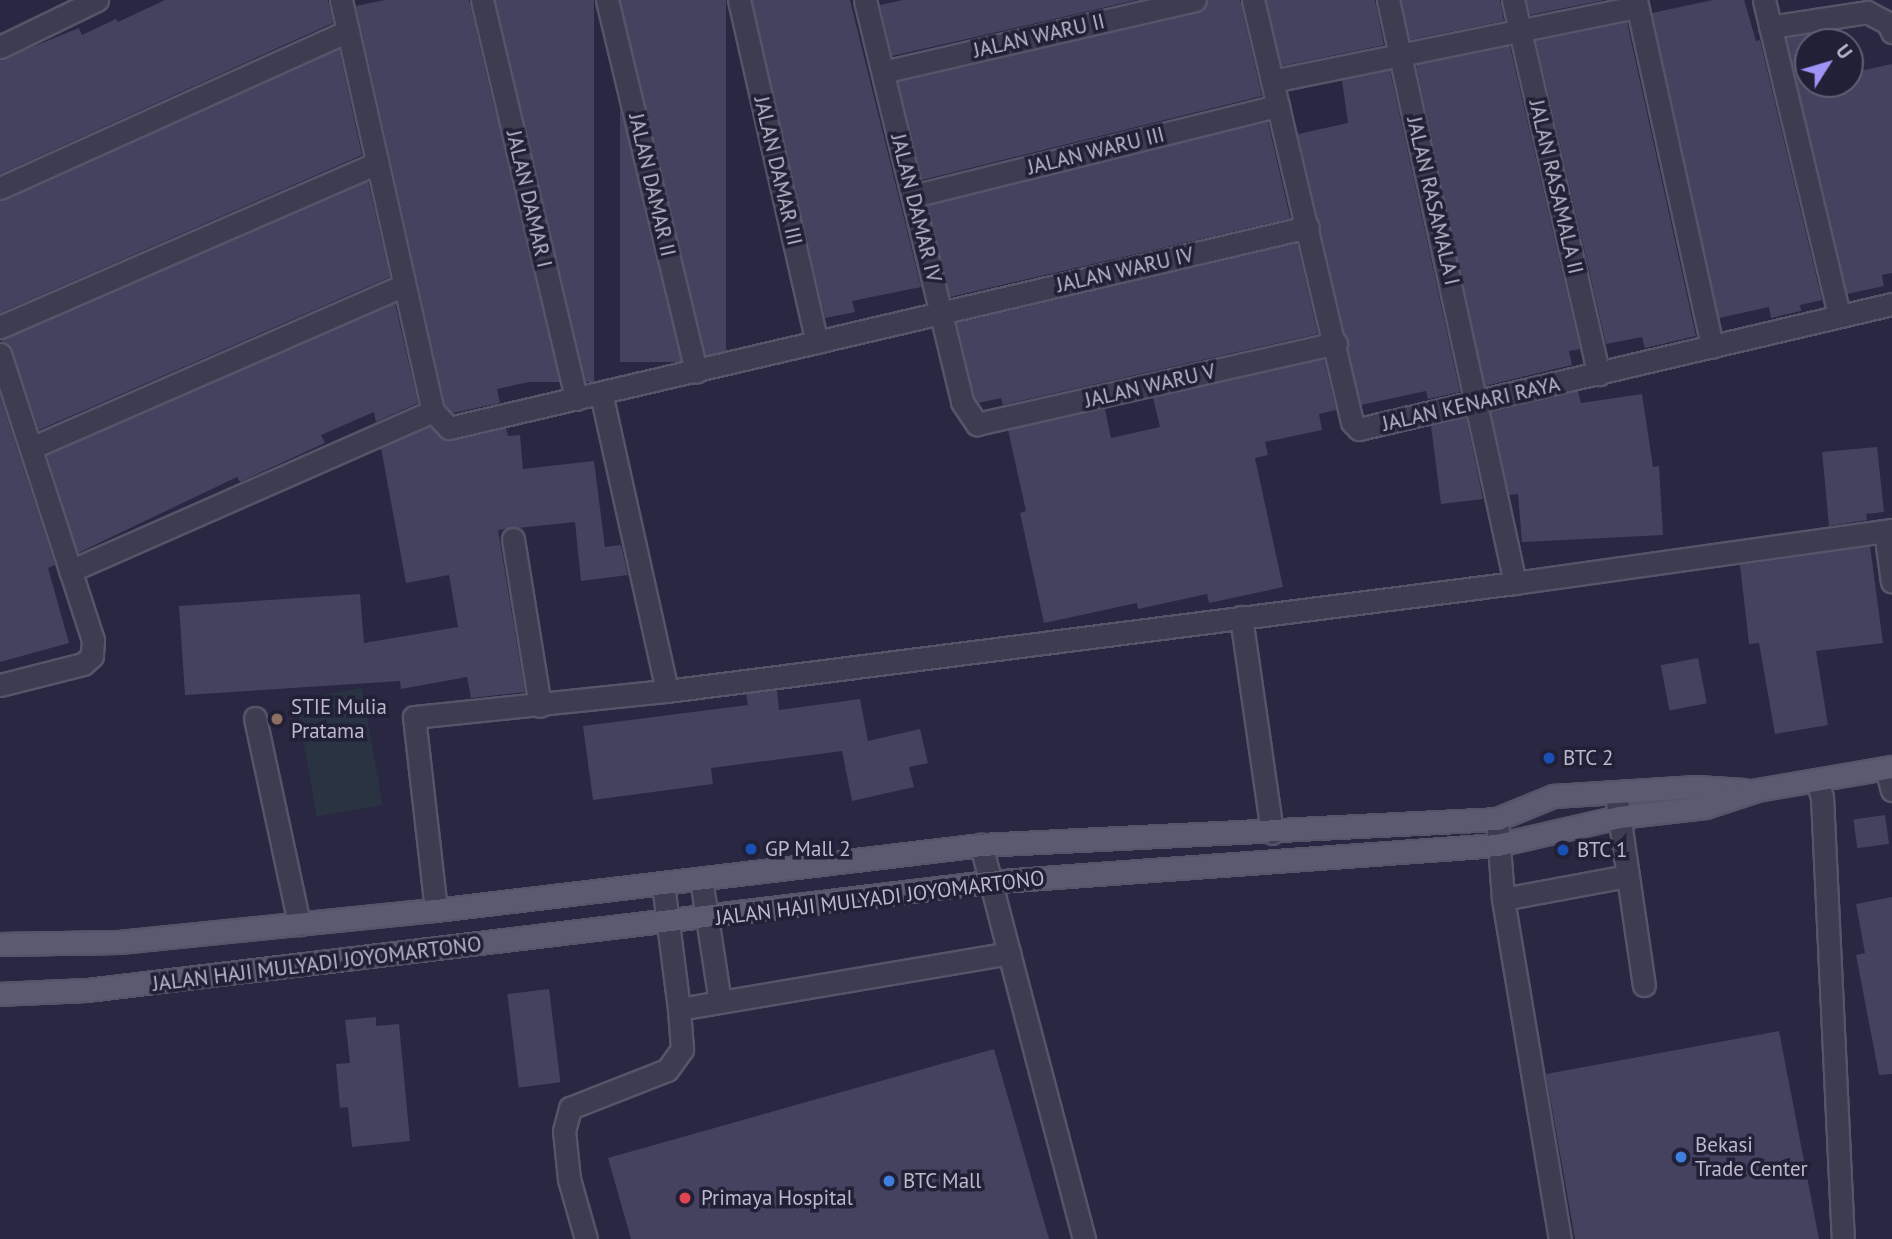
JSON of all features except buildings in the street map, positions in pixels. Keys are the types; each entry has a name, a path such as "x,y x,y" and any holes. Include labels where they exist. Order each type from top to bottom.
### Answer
{"main road":[{"name":"JALAN HAJI MULYADI JOYOMARTONO","path":"0,994 87,990 669,923 987,882 1497,845 1619,817 1705,807 1757,790 1889,767"},
{"name":"JALAN HAJI MULYADI JOYOMARTONO","path":"0,944 119,942 436,911 981,845 1272,833 1497,819 1553,796 1696,787 1757,790"}],"street":[{"path":"0,47 97,0"},
{"path":"70,571 433,411 341,0"},
{"name":"JALAN DAMAR I","path":"482,0 576,399"},
{"name":"JALAN DAMAR II","path":"607,0 696,371"},
{"name":"JALAN DAMAR III","path":"739,0 817,342"},
{"name":"JALAN DAMAR IV","path":"865,0 969,415"},
{"name":"JALAN WARU II","path":"883,72 1195,0"},
{"name":"JALAN KENARI RAYA","path":"1253,0 1336,343 1352,422 1359,429 1892,304"},
{"name":"JALAN RASAMALA I","path":"1388,0 1479,402 1515,583"},
{"name":"JALAN RASAMALA II","path":"1513,0 1599,373"},
{"path":"1764,0 1839,316"},
{"path":"1272,81 1401,56 1637,4 1712,347"},
{"path":"1770,27 1867,12 1888,23 1892,32"},
{"path":"0,188 348,32"},
{"name":"JALAN WARU III","path":"913,195 1278,106"},
{"path":"0,327 377,163"},
{"name":"JALAN WARU IV","path":"433,411 453,428 1308,228"},
{"path":"30,448 404,285"},
{"name":"JALAN WARU V","path":"969,415 981,425 1336,343"},
{"path":"0,354 93,640 92,656 83,664 0,685"},
{"path":"601,393 667,691"},
{"path":"436,911 414,717 667,691 1515,583 1889,531 1892,582"},
{"path":"513,539 540,706"},
{"path":"1241,617 1272,833"},
{"path":"255,718 299,924"},
{"path":"1889,767 1892,790"},
{"path":"1817,780 1822,797 1843,1239"},
{"path":"1616,794 1644,985"},
{"path":"1497,819 1503,899 1560,1239"},
{"path":"981,845 987,882 1009,953 1084,1239"},
{"path":"1503,899 1627,876"},
{"path":"701,879 720,1002"},
{"path":"586,1239 569,1178 564,1131 570,1108 667,1070 682,1049 663,884"},
{"path":"679,1009 1009,953"}],"shaded area":[{"path":"362,688 383,805 317,817 296,700"}],"place":[{"name":"STIE Mulia Pratama","path":"277,719"},
{"name":"BTC 2","path":"1549,758"},
{"name":"GP Mall 2","path":"751,849"},
{"name":"BTC 1","path":"1563,850"},
{"name":"Bekasi Trade Center","path":"1681,1157"},
{"name":"BTC Mall","path":"889,1181"},
{"name":"Primaya Hospital","path":"685,1198"}]}
